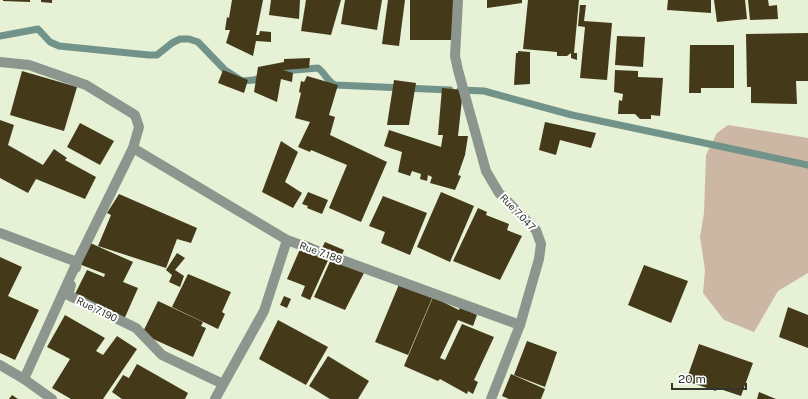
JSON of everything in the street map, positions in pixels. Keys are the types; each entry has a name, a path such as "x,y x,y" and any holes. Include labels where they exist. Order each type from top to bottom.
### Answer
{"street":[{"name":"Rue 7.047","path":"458,0 455,56 486,171 499,193 536,230 541,244 539,259 520,325 491,399"},
{"path":"0,62 29,65 86,85 135,115 139,127 133,148 77,262 24,379"},
{"path":"133,148 287,240"},
{"path":"0,233 77,262"},
{"name":"Rue 7.188","path":"214,399 264,311 287,240 520,325"},
{"name":"Rue 7.190","path":"77,262 68,295 136,328 162,355 223,384"},
{"path":"0,365 24,379 52,399"}],"shaded area":[{"path":"728,125 808,138 808,273 778,291 754,332 724,320 703,293 705,270 700,237 704,213 706,155 717,133"}],"building":[{"path":"30,0 30,2 3,1"},
{"path":"41,0 52,0 52,3 41,2"},
{"path":"232,0 263,0 256,35 259,35 260,31 271,32 271,42 256,41 253,56 226,43 230,30 225,30"},
{"path":"271,0 300,0 299,19 269,15"},
{"path":"306,0 341,0 331,35 301,31"},
{"path":"345,0 382,0 377,30 341,24"},
{"path":"388,0 405,0 399,46 382,44"},
{"path":"410,0 456,0 456,40 410,40"},
{"path":"487,0 522,0 522,3 487,8"},
{"path":"528,0 579,0 574,53 577,53 577,60 571,58 571,53 567,56 557,56 557,52 523,49"},
{"path":"668,0 711,0 711,13 667,10"},
{"path":"714,0 745,0 747,19 717,22"},
{"path":"748,0 768,0 769,6 777,5 778,19 750,20"},
{"path":"580,5 586,5 584,21 612,23 607,80 580,78 585,27 578,26"},
{"path":"808,33 808,81 796,81 797,104 751,103 751,87 747,87 746,34"},
{"path":"617,36 645,37 643,67 615,65"},
{"path":"690,45 734,45 734,88 701,88 701,93 689,93"},
{"path":"518,51 530,52 530,84 514,85 516,53 518,53"},
{"path":"310,58 309,68 283,70 293,73 292,82 281,79 277,102 254,92 258,67 284,62 284,59"},
{"path":"223,70 248,80 244,93 218,83"},
{"path":"615,70 638,71 638,77 663,78 660,116 651,115 651,119 640,119 635,114 618,114 619,100 622,101 623,94 614,92"},
{"path":"22,71 77,87 64,131 10,115"},
{"path":"307,76 338,85 329,115 335,117 330,135 387,162 361,222 329,208 347,165 311,150 310,152 298,147 310,122 295,118 301,93 299,92 301,81 304,82"},
{"path":"394,80 416,83 409,125 387,125"},
{"path":"442,88 463,90 458,136 468,136 465,155 458,175 461,176 455,190 430,183 432,177 428,175 427,181 420,179 421,174 412,171 410,176 398,172 402,152 384,146 389,130 441,147 443,135 438,135"},
{"path":"0,120 14,125 8,145 43,165 54,149 67,158 65,160 96,177 85,199 36,179 28,193 0,178"},
{"path":"545,122 596,133 591,148 560,140 556,155 539,150"},
{"path":"80,123 114,141 100,165 67,147"},
{"path":"281,141 298,152 285,182 302,193 293,208 262,192"},
{"path":"308,192 328,200 322,214 307,208 308,206 302,204"},
{"path":"441,192 474,206 450,262 417,247"},
{"path":"119,194 197,228 191,243 177,239 166,268 98,246 111,215 107,213"},
{"path":"383,196 427,213 410,255 381,243 385,232 369,226"},
{"path":"478,208 487,212 486,215 509,224 507,230 522,236 500,280 453,261"},
{"path":"304,240 322,248 325,242 344,250 341,257 366,269 345,310 314,297 332,257 330,256 310,300 301,296 305,286 287,279"},
{"path":"88,242 133,262 123,282 138,288 122,324 72,300 87,270 104,277 105,274 79,264"},
{"path":"177,253 185,258 175,270 184,276 180,287 169,282 172,275 166,270"},
{"path":"0,257 22,267 8,296 39,310 15,360 0,353"},
{"path":"644,265 688,281 671,323 628,305"},
{"path":"188,274 231,292 222,312 225,314 218,329 172,307"},
{"path":"400,282 433,296 408,355 375,342"},
{"path":"284,296 291,299 287,308 280,305"},
{"path":"433,297 459,310 460,307 477,315 473,326 458,320 440,358 445,360 462,324 494,337 474,380 478,382 473,394 468,391 467,394 440,379 438,381 404,366"},
{"path":"158,301 203,322 201,326 206,328 193,357 142,334"},
{"path":"788,307 808,315 808,348 779,337"},
{"path":"65,315 105,338 96,351 103,355 117,336 137,349 103,399 71,399 52,388 70,359 47,347"},
{"path":"278,320 328,347 306,385 259,359"},
{"path":"527,341 557,352 545,387 514,375"},
{"path":"699,344 753,363 741,396 717,388 716,391 686,381"},
{"path":"328,356 369,381 358,399 330,399 309,386"},
{"path":"137,364 188,393 185,399 122,399 112,392 123,375 129,378"},
{"path":"511,374 545,389 541,399 509,399 502,396"},
{"path":"759,392 776,399 757,399"},
{"path":"12,395 18,399 9,399"}],"waterway":[{"path":"0,36 38,29 50,42 59,46 149,55 157,55 172,43 180,39 189,39 198,42 225,70 242,81 265,77"},
{"path":"276,73 318,68 335,85 450,90"},
{"path":"460,90 484,91 572,115 808,165"}]}
